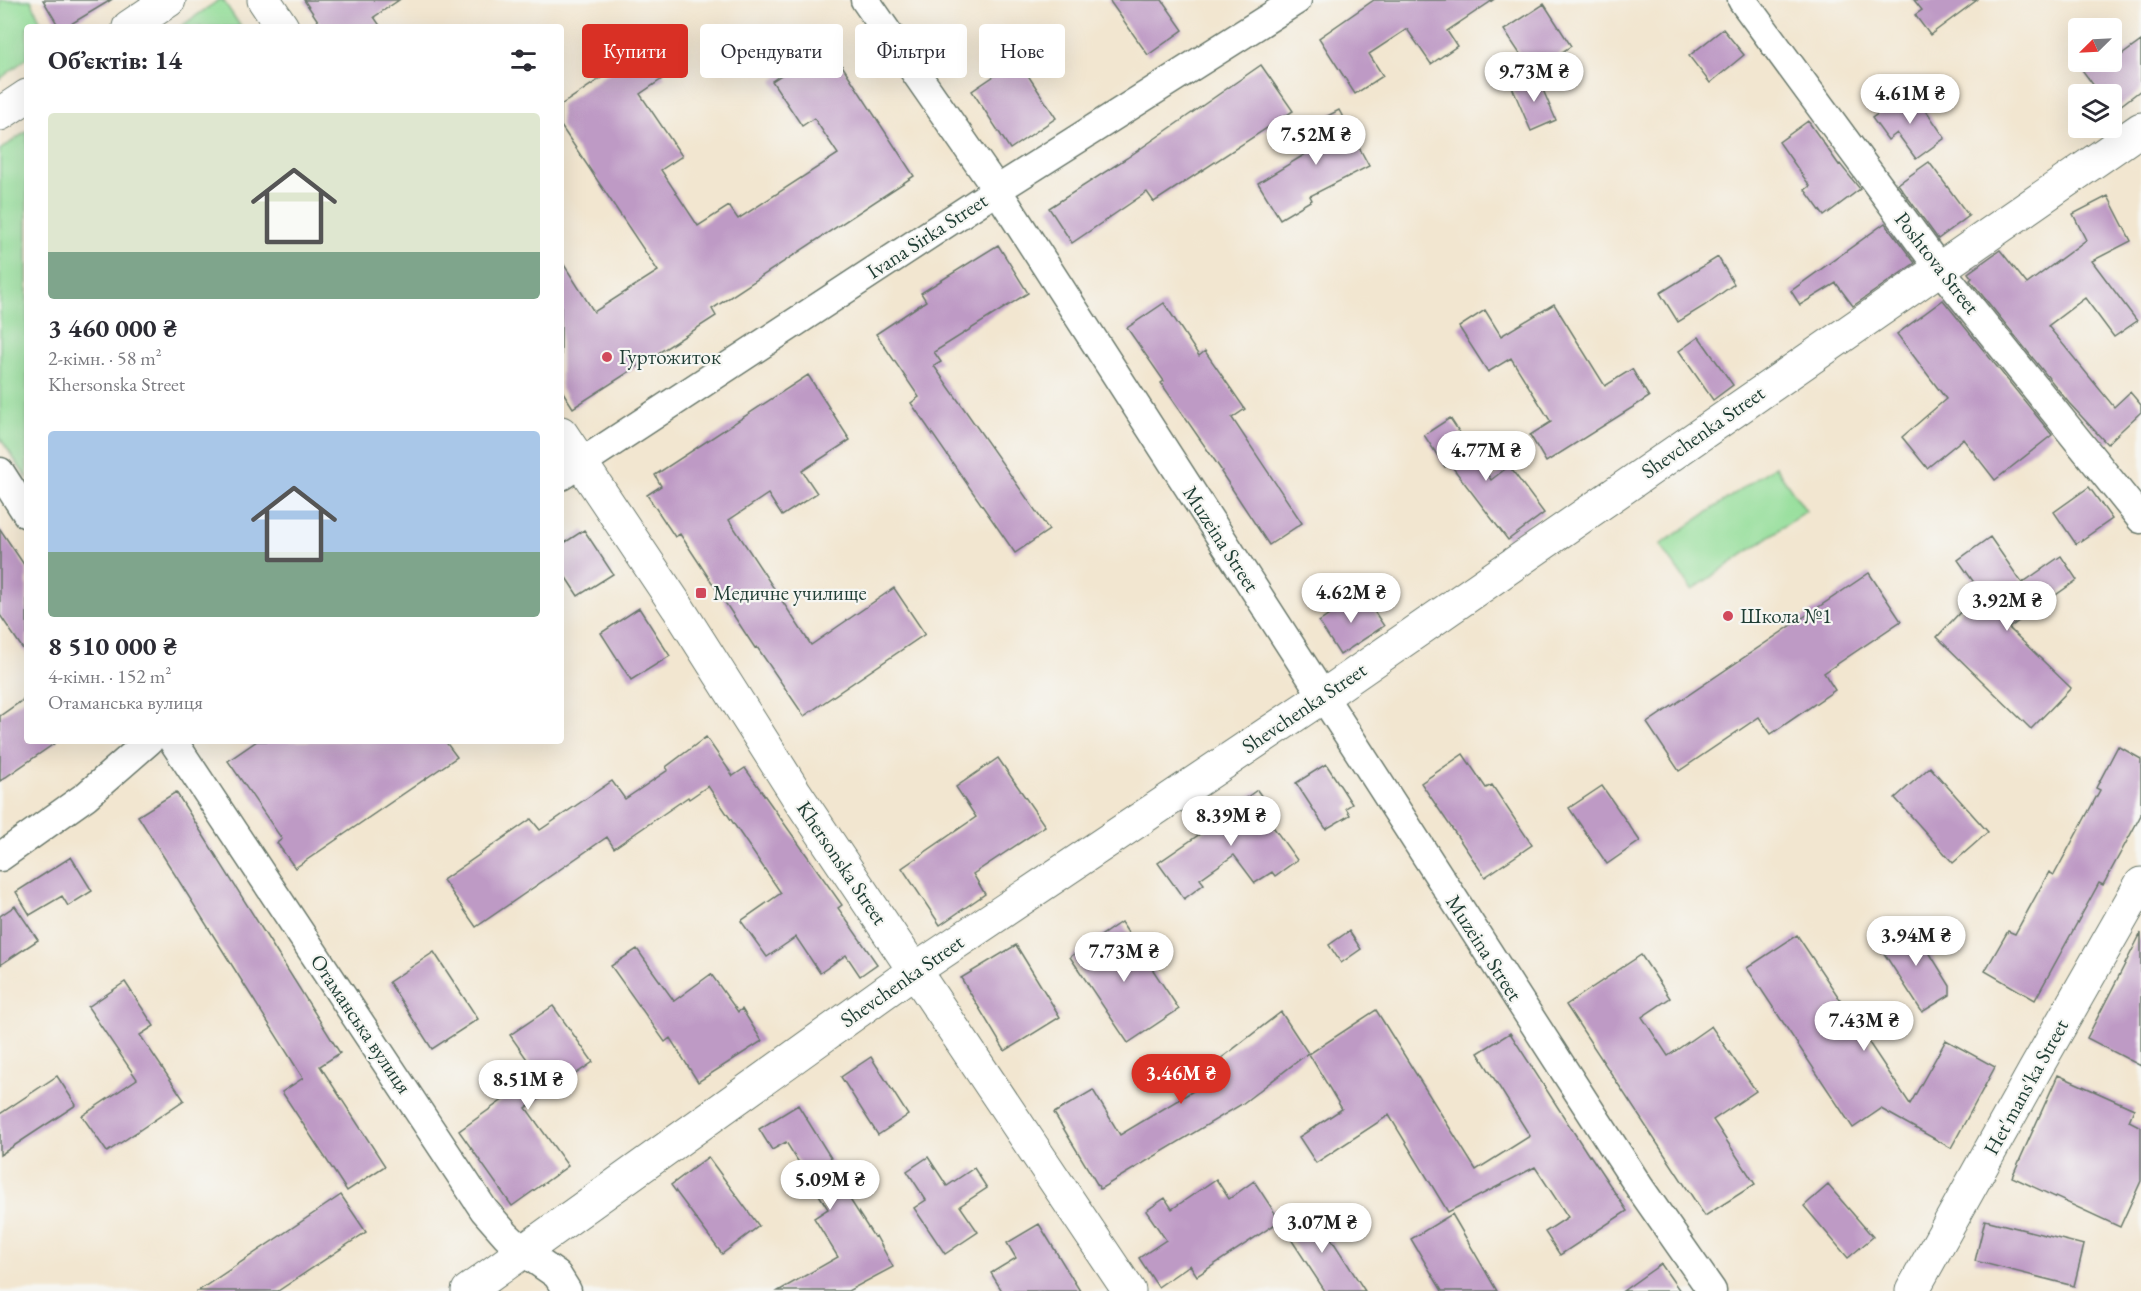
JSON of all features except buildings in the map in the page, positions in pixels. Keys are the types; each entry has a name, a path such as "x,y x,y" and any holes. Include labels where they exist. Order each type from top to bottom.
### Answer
{"street":[{"path":"133,24 169,0"},
{"path":"264,0 280,24"},
{"name":"Muzeina Street","path":"865,0 997,190 1640,1188 1712,1291"},
{"name":"Ivana Sirka Street","path":"571,469 997,190 1297,0"},
{"name":"Poshtova Street","path":"1742,0 1939,268 2141,519"},
{"path":"0,114 24,98"},
{"name":"Shevchenka Street","path":"468,1291 914,971 1322,697 2141,129"},
{"name":"Khersonska Street","path":"564,444 571,469 678,608 796,794 1129,1291"},
{"path":"0,472 24,509"},
{"path":"0,857 86,796 146,744"},
{"name":"Отаманська вулиця","path":"176,744 484,1209 524,1252 556,1275 567,1291"},
{"name":"Het'mans'ka Street","path":"1912,1291 2141,884"}],"green space":[{"path":"0,0 31,0 42,24 24,24 24,60 0,79"},
{"path":"219,0 223,0 239,24 184,24"},
{"path":"24,133 24,474 0,438 0,150"},
{"path":"1775,466 1806,511 1692,590 1660,545"}],"place":[{"name":"Гуртожиток","path":"607,357"},
{"name":"Медичне училище","path":"701,593"},
{"name":"Школа №1","path":"1728,616"}]}
